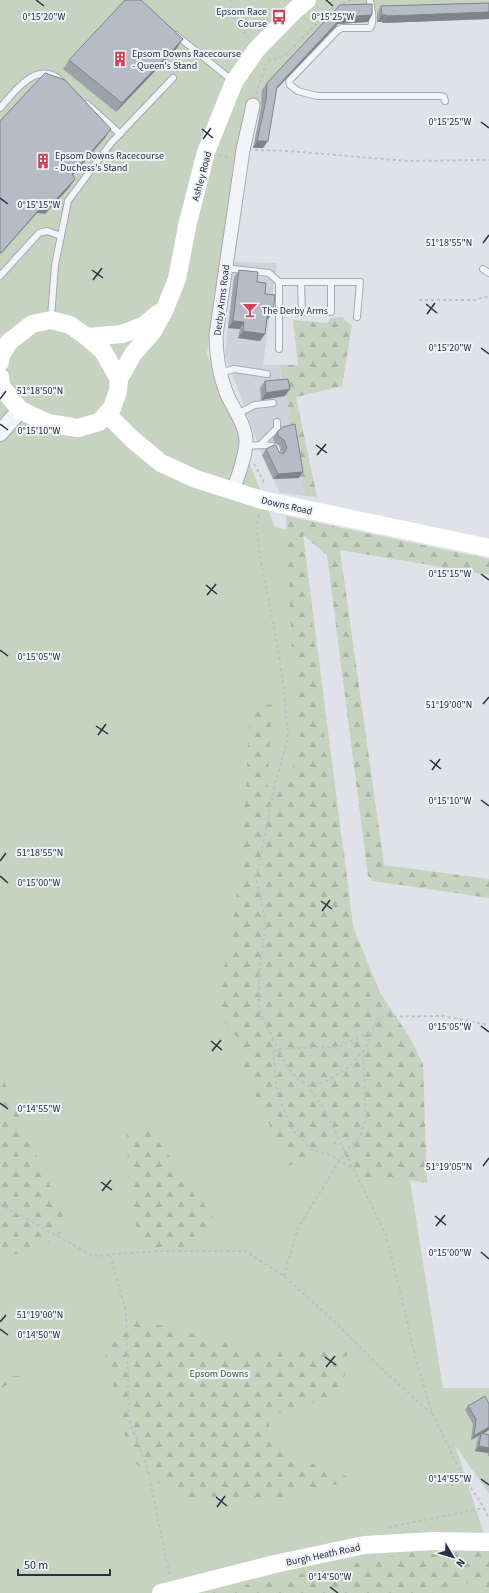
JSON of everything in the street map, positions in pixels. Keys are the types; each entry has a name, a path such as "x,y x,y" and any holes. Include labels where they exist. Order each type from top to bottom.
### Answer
{"main road":[{"name":"Ashley Road","path":"118,379 132,354 153,331 165,309 177,279 188,222 206,152 234,82 256,50 295,10 307,0"},
{"path":"87,337 122,334 143,326 165,309"},
{"path":"0,357 10,342 32,324 51,320 70,325 103,351 118,379 118,391 112,408 99,422 78,428 48,423 20,410 1,386 0,377"},
{"name":"Downs Road","path":"107,414 161,463 196,479 262,500 489,548"},
{"name":"Burgh Heath Road","path":"168,1591 275,1564 364,1544 434,1541 489,1542"}],"street":[{"name":"Derby Arms Road","path":"233,491 245,450 246,439 241,422 226,392 220,373 216,354 216,335 242,156 253,105"},
{"path":"0,433 20,410"}],"lane":[{"path":"370,0 373,21 370,28 342,28 338,30 289,81 290,85 298,91 317,96 442,96 444,97 445,101"},
{"path":"174,33 234,82"},
{"path":"0,108 26,81 35,75 43,73 53,75 64,85"},
{"path":"51,320 55,266 68,201 112,142 173,78"},
{"path":"81,99 120,134"},
{"path":"0,276 38,233 48,231 61,236"},
{"path":"225,268 269,272 279,282 360,282 358,317"},
{"path":"483,269 489,273"},
{"path":"279,282 279,349"},
{"path":"301,282 302,313"},
{"path":"331,282 331,312"},
{"path":"220,373 234,369 267,374"},
{"path":"237,414 255,405 273,403"},
{"path":"260,445 277,428 277,422"},
{"path":"245,450 260,445 276,447 278,455"}],"path":[{"path":"267,61 284,56 334,7 351,0"},
{"path":"206,152 242,156 288,151 408,161 489,160"},
{"path":"419,300 475,300 489,296"},
{"path":"245,450 252,459 263,480 264,488 256,526 284,689 288,738 276,784 256,878 266,924 259,971 259,1010 271,1038 287,1068 308,1086 324,1109 386,1235 402,1295 415,1357 433,1415 459,1469 484,1508 489,1519"},
{"path":"308,1086 327,1081 346,1070 363,1052 378,1017 443,1016 489,1025"},
{"path":"274,1051 278,1049 338,1047 372,1031"},
{"path":"271,1038 274,1051 277,1092 292,1130 311,1149 328,1154 353,1168"},
{"path":"284,1276 298,1228 345,1152 360,1136 366,1119 363,1052"},
{"path":"0,1204 93,1256 158,1251 245,1251 284,1276 336,1323 386,1373 433,1415"},
{"path":"110,1255 126,1312 129,1419 147,1468 169,1574 168,1591"}],"shaded area":[{"path":"234,262 277,263 263,365 280,365 305,496 280,493 262,455 225,355"}],"green space":[{"name":"Epsom Downs","path":"0,0 489,0 489,10 343,13 268,87 229,201 207,354 275,527 303,534 353,927 380,992 443,1388 489,1388 489,1494 455,1445 489,1549 489,1593 0,1593"},
{"path":"342,317 352,326 342,386 296,397 317,497 305,496 280,365 298,365 293,320 328,323 330,318"},
{"path":"286,516 489,559 489,575 340,550 384,865 489,879 489,898 373,881 368,876 327,555 303,535 325,744 344,852 353,927 377,988 410,1038 423,1064 427,1183 389,1178 364,1181 336,1143 289,1166 245,1073 239,1040 215,1010 236,898 244,816 250,707 272,704 267,795 289,779 300,743 292,651"},
{"path":"0,1072 68,1227 38,1251 0,1256"},
{"path":"146,1127 186,1176 220,1229 188,1247 141,1247 129,1192 127,1135"},
{"path":"136,1319 261,1351 347,1352 343,1393 268,1417 272,1449 356,1480 272,1499 184,1503 130,1459 104,1347"},
{"path":"22,1376 0,1389 0,1377"},
{"path":"439,1547 489,1551 489,1589 460,1581 432,1593 204,1593"}],"building":[{"name":"Epsom Downs Racecourse - Queen's Stand","path":"125,0 141,0 183,39 122,103 69,60"},
{"path":"489,3 489,12 387,16 382,15 381,6"},
{"path":"372,4 372,15 342,17 277,87 268,141 257,141 266,100 267,83 340,5"},
{"name":"Epsom Downs Racecourse - Duchess’s Stand","path":"45,73 65,80 111,129 72,174 75,179 51,205 44,204 1,253 0,121"},
{"name":"The Derby Arms","path":"239,270 258,272 257,282 266,283 265,294 275,295 273,312 268,311 265,334 243,331 244,322 233,321"},
{"path":"288,379 290,389 266,393 265,381"},
{"path":"295,424 303,472 278,474 266,449 276,445 279,452 283,454 287,448 284,440 278,436 277,432 283,427"},
{"path":"485,1396 489,1404 489,1427 474,1436 476,1419 468,1406"},
{"path":"481,1433 489,1435 489,1448 479,1446"}],"place":[{"name":"Epsom Race Course","path":"279,17"},
{"name":"Epsom Downs Racecourse - Queen's Stand","path":"120,59"},
{"name":"Epsom Downs Racecourse - Duchess’s Stand","path":"43,161"},
{"name":"The Derby Arms","path":"250,310"}]}
